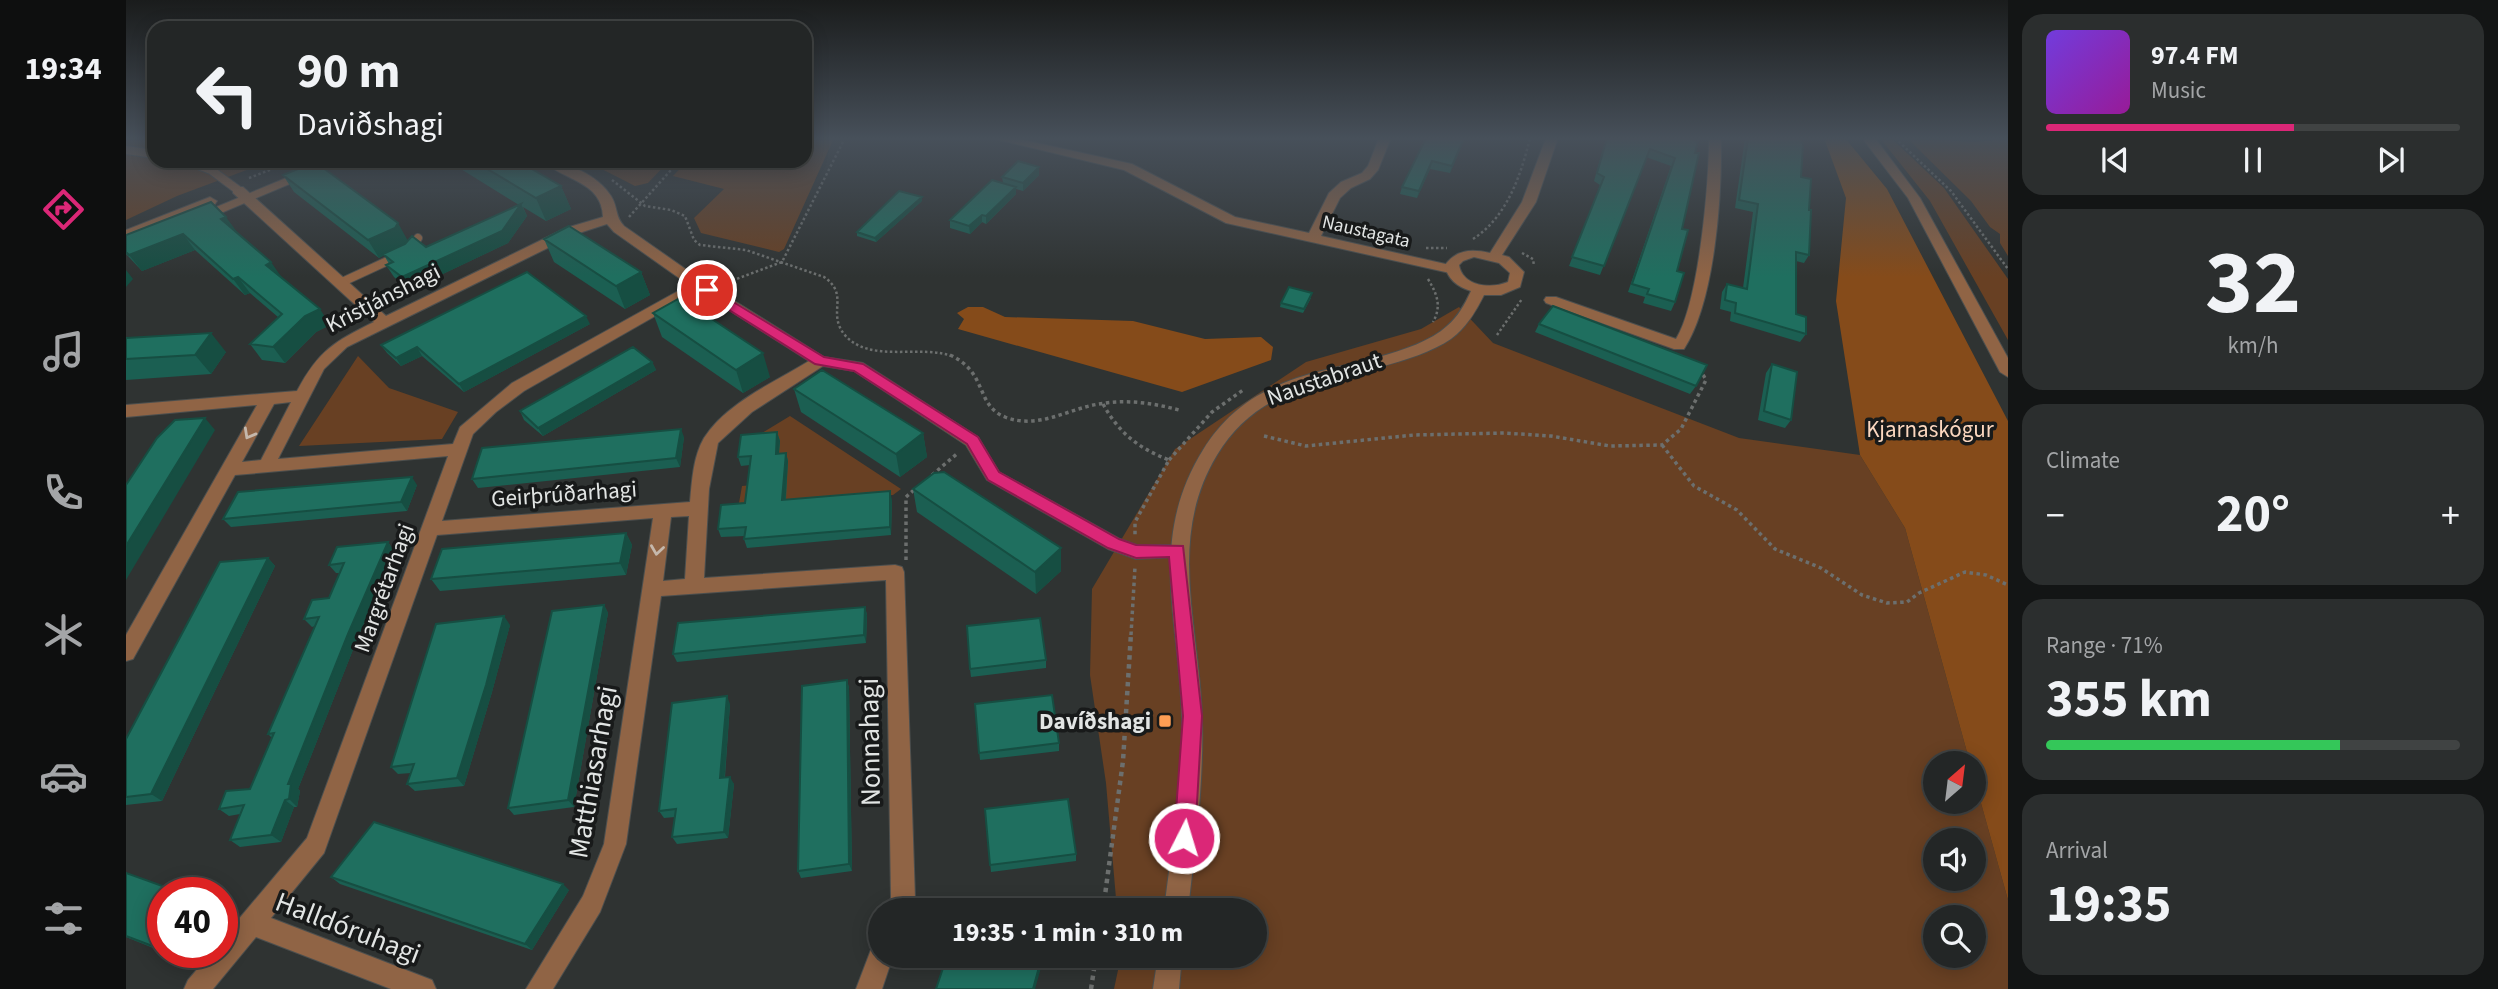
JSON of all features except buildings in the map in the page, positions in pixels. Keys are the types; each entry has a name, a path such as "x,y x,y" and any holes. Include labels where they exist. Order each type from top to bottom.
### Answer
{"street":[{"path":"126,247 263,184"},
{"path":"126,235 271,184"},
{"path":"590,184 604,192 615,224 703,287 820,361 858,367 972,440 993,476 1114,544 1136,552 1177,550"},
{"name":"Naustagata","path":"1161,184 1231,220 1450,269"},
{"path":"1313,239 1334,197 1348,184"},
{"path":"1495,256 1529,202 1535,184"},
{"path":"1551,300 1679,346 1685,341 1692,319 1712,207 1713,184"},
{"path":"1904,184 2008,372"},
{"path":"242,194 384,323"},
{"name":"Kristjánshagi","path":"266,466 318,366 331,352 571,231 615,224"},
{"path":"1463,254 1495,256 1517,272 1515,284 1501,291 1479,290 1456,279 1450,269 1451,262 1463,254"},
{"name":"Margrétarhagi","path":"197,989 316,845 466,431 518,387 703,287"},
{"name":"Naustabraut","path":"1177,898 1188,800 1192,716 1177,550 1184,507 1194,475 1208,453 1242,414 1256,403 1307,380 1438,340 1451,333 1460,323 1479,290"},
{"path":"694,586 704,458 719,431 820,361"},
{"path":"126,411 302,396"},
{"path":"126,653 134,624 230,469 269,399"},
{"path":"230,469 460,449"},
{"name":"Geirþrúðarhagi","path":"431,528 700,508"},
{"name":"Matthiasarhagi","path":"539,989 592,904 606,874 615,844 663,511"},
{"path":"652,589 895,572"},
{"name":"Nonnahagi","path":"895,572 901,898"},
{"name":"Halldóruhagi","path":"251,923 423,989"},
{"path":"869,989 877,968"},
{"path":"1166,989 1169,968"}],"lane":[{"path":"229,184 242,194"},
{"path":"340,283 409,251 418,238"}],"path":[{"path":"619,184 641,204 671,210 685,216 694,240 700,245 746,250 816,273 831,282 839,295 835,315 837,322 853,341 873,350 937,353 955,357 974,372 986,403 1009,419 1042,421 1103,403 1138,402 1180,410"},
{"path":"615,224 641,204 659,184"},
{"path":"703,287 782,262 822,184"},
{"path":"1944,184 2008,269"},
{"path":"1264,436 1306,446 1414,435 1504,433 1551,436 1610,446 1662,445 1681,429 1706,380 1685,341"},
{"path":"1103,403 1117,430 1138,449 1169,460 1135,522 1136,552 1123,761 1105,898"},
{"path":"895,572 906,561 906,497 972,440"},
{"path":"1662,445 1694,486 1737,510 1775,549 1821,568 1862,595 1887,603 1908,602 1919,593 1965,572 1986,575 2008,585"},
{"path":"1091,989 1094,968"}],"shaded area":[{"path":"126,184 209,184 177,196 126,220"},
{"path":"705,184 813,184 784,249 779,252 701,233 694,218 724,189"},
{"path":"1917,184 1940,184 1944,188 2008,279 2008,340 1930,201"},
{"path":"1954,184 2008,184 2008,256 2000,243 2000,234 1990,227 1971,201"},
{"path":"1459,307 1493,343 1739,438 1860,455 1905,528 1967,751 1923,751 1923,814 1984,814 2008,900 2008,989 1114,989 1118,968 1267,968 1267,898 1116,898 1106,783 1090,675 1092,589 1175,449 1306,362 1421,329"},
{"path":"358,356 389,388 458,412 442,439 299,446"},
{"path":"790,416 901,489 893,495 739,503 742,486 787,482 744,444"}],"green space":[{"name":"Kjarnaskógur","path":"1841,184 1883,184 2008,421 2008,900 1984,814 1986,751 1967,751 1905,528 1860,455 1836,301 1846,198"},
{"path":"968,307 983,307 1005,317 1133,321 1205,339 1261,337 1273,347 1271,360 1182,392 958,329 964,319 957,313"}],"place":[{"name":"Davíðshagi","path":"1165,721"}],"route":[{"path":"707,290 820,361 858,367 972,440 993,476 1114,544 1136,552 1177,550 1192,716 1184,838"}]}
